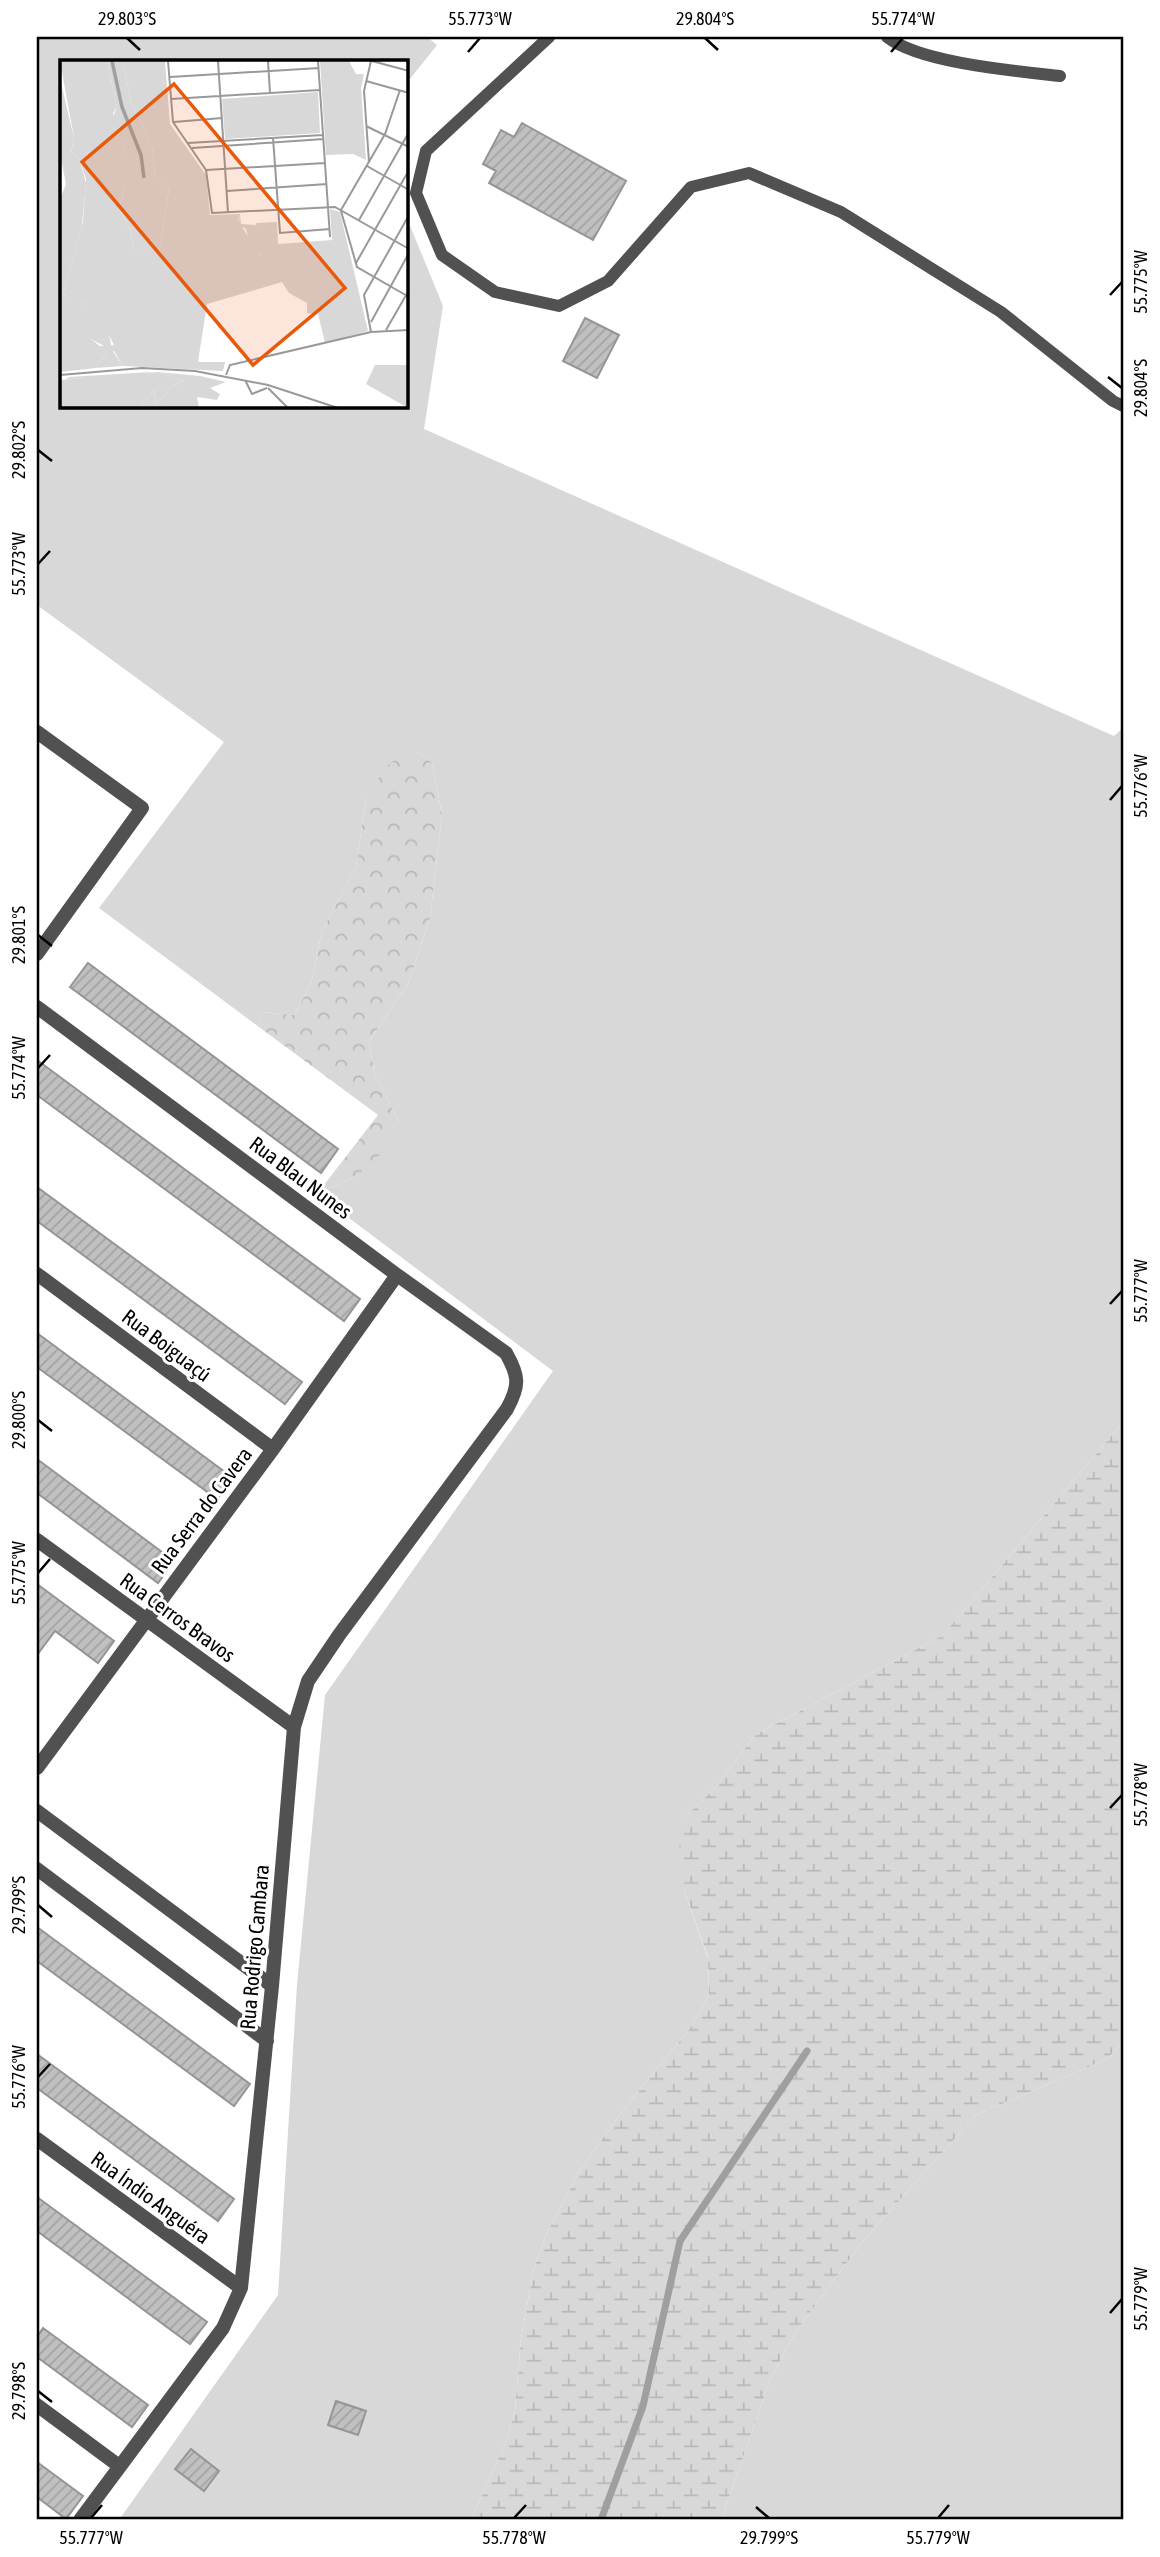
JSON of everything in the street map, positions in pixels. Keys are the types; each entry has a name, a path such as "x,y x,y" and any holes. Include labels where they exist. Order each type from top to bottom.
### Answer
{"street":[{"path":"37,732 142,808 37,954"},
{"name":"Rua Blau Nunes","path":"37,1007 506,1353 517,1372 515,1394"},
{"name":"Rua Boiguaçú","path":"37,1273 273,1449"},
{"name":"Rua Serra do Cavera","path":"37,1768 273,1449 397,1275"},
{"name":"Rua Rodrigo Cambara","path":"79,2520 223,2328 241,2288 267,2040 294,1727 308,1681 339,1635 507,1409 515,1394"},
{"name":"Rua Cerros Bravos","path":"37,1540 294,1727"},
{"path":"37,1811 272,1986"},
{"path":"37,1869 267,2040"},
{"name":"Rua Índio Anguéra","path":"37,2139 241,2288"},
{"path":"37,2405 118,2465"}],"lane":[{"path":"549,37 426,151 416,194 442,255 495,292 559,306 608,281 691,187 749,173 841,212 939,273 1001,312 1113,401 1123,406"},
{"path":"887,37 894,42 944,59 1060,76"}],"green space":[{"path":"37,37 427,37 437,45 408,81 408,60 60,60 60,408 408,408 408,221 443,306 424,429 1114,736 1123,728 1123,1422 943,1635 755,1735 713,1790 687,1815 684,1890 708,1958 709,1995 691,2027 621,2113 579,2172 546,2235 534,2268 521,2338 515,2410 505,2444 471,2520 119,2520 278,2295 297,1985 325,1695 553,1371 317,1194 357,1176 399,1122 375,1076 369,1041 408,984 430,918 442,815 432,763 418,752 366,797 356,867 322,931 311,984 294,1015 261,1012 259,1027 99,908 224,742 37,605"},
{"path":"418,752 432,763 442,815 430,918 408,984 369,1041 375,1076 399,1122 382,1153 357,1176 317,1194 378,1115 259,1027 261,1012 294,1015 311,984 322,931 356,867 366,797 386,767 400,756"},
{"path":"1123,1422 1123,2041 1107,2059 976,2115 863,2241 802,2323 785,2351 769,2383 721,2520 471,2520 505,2444 515,2410 521,2338 534,2268 546,2235 579,2172 621,2113 691,2027 709,1995 708,1957 684,1890 678,1851 687,1815 713,1790 755,1735 943,1635"},
{"path":"1123,2041 1123,2520 721,2520 769,2383 785,2351 802,2323 863,2241 976,2115 1107,2059"}],"building":[{"path":"522,123 626,181 593,240 489,183 496,171 483,164 501,130 514,137"},
{"path":"585,318 619,335 597,378 563,361"},
{"path":"88,963 338,1149 321,1173 70,987"},
{"path":"37,1060 360,1299 344,1321 37,1095"},
{"path":"37,1187 302,1382 285,1404 37,1221"},
{"path":"37,1333 233,1478 217,1499 37,1367"},
{"path":"37,1459 174,1561 158,1583 37,1493"},
{"path":"37,1584 114,1641 98,1663 55,1631 37,1655"},
{"path":"37,1927 250,2084 234,2106 37,1961"},
{"path":"37,2054 234,2199 218,2221 37,2088"},
{"path":"37,2197 207,2322 190,2344 37,2231"},
{"path":"43,2328 148,2405 132,2427 37,2357 37,2337"},
{"path":"336,2401 366,2411 358,2435 328,2425"},
{"path":"191,2449 219,2471 204,2491 175,2469"},
{"path":"37,2462 83,2496 66,2519 37,2497"}],"waterway":[{"path":"601,2520 643,2406 680,2241 807,2051"}]}
